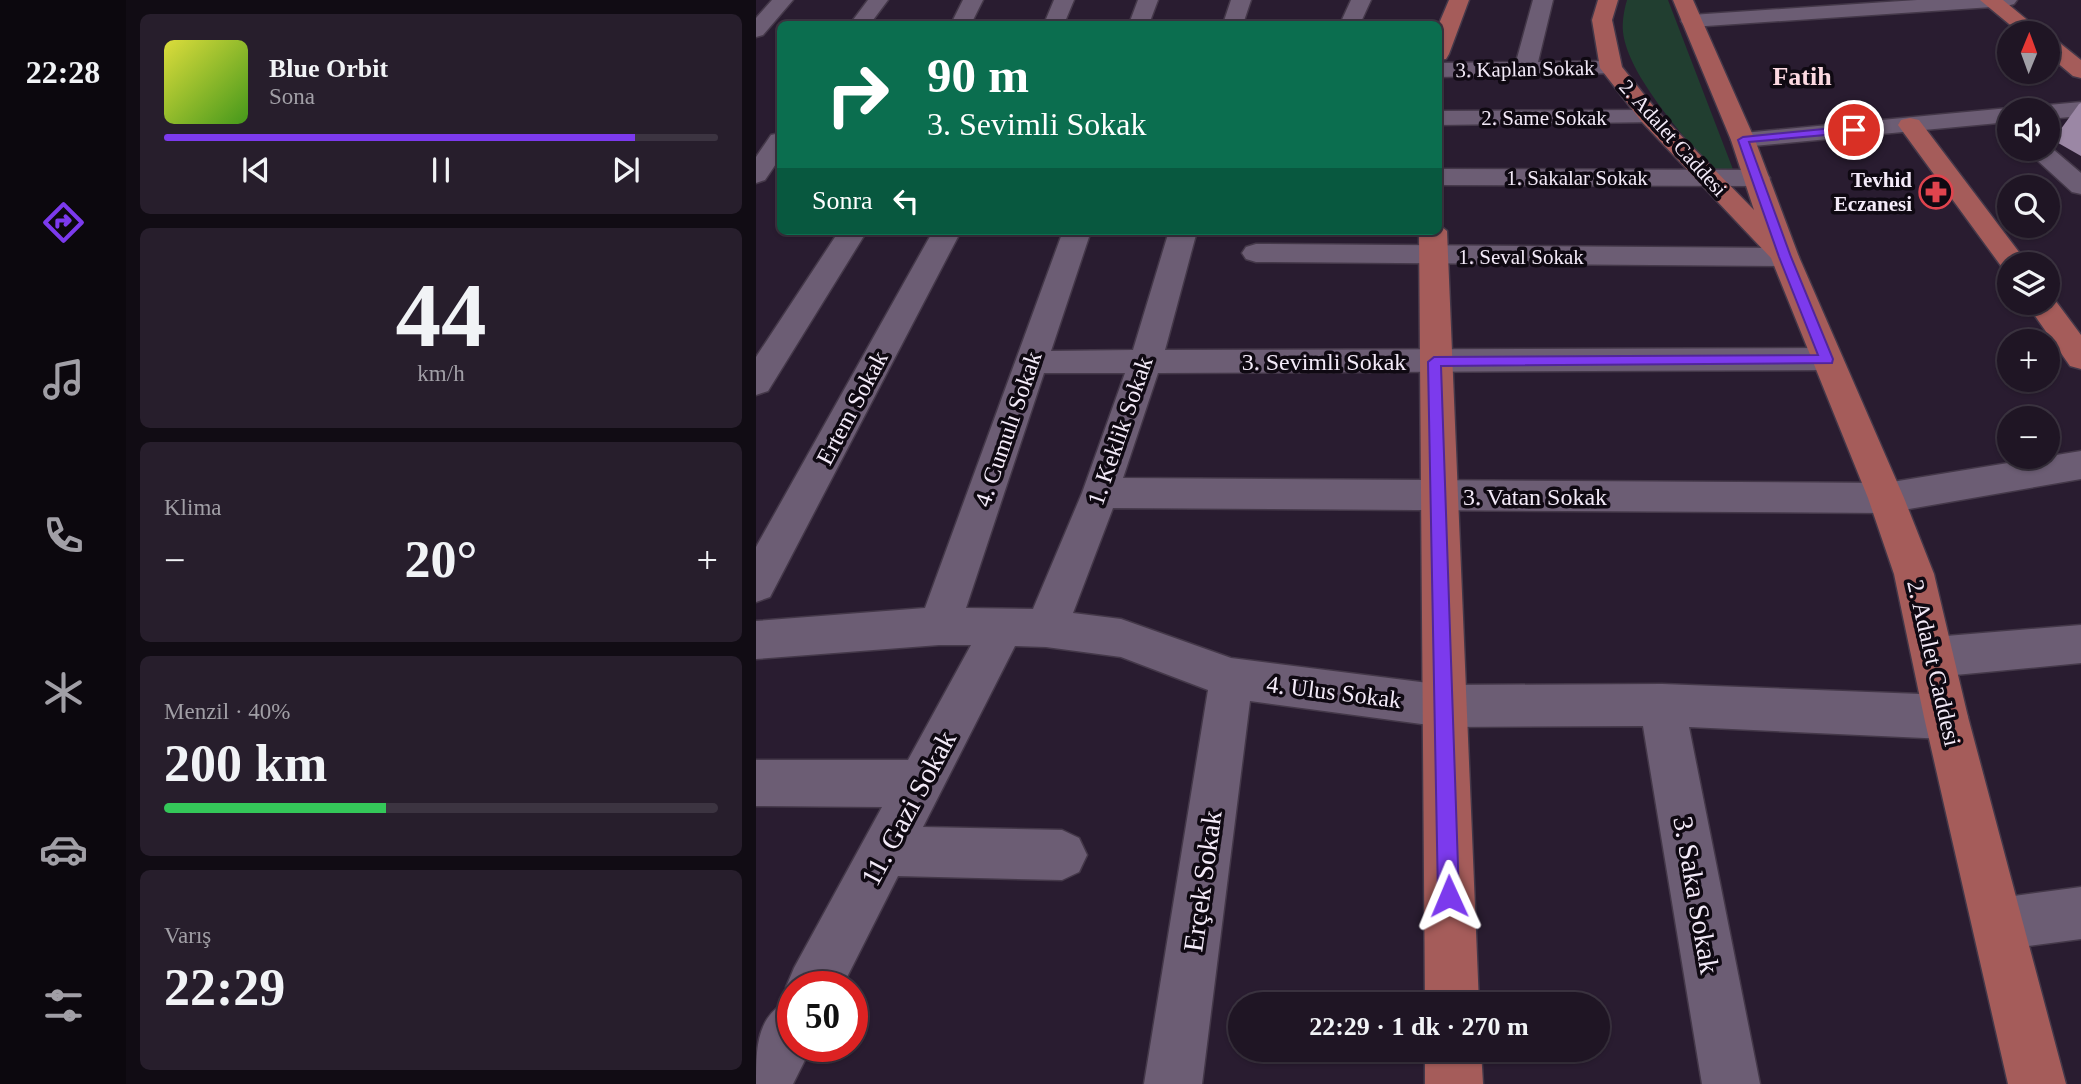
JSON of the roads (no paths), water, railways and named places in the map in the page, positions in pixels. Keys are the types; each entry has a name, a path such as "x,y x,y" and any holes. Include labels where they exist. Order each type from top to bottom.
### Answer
{"main road":[{"path":"1442,44 1459,0"},
{"name":"2. Adalet Caddesi","path":"1608,0 1602,20 1611,68 1650,117 1706,178 1785,257"},
{"path":"1996,0 2020,21"},
{"name":"2. Adalet Caddesi","path":"1687,10 1743,140 1785,257 1886,498 1914,575 1946,717 2037,1084"},
{"path":"2060,54 2081,71"},
{"path":"1910,125 2005,252"},
{"path":"1433,244 1452,992"},
{"path":"2050,315 2081,358"},
{"path":"1453,1062 1454,1084"}],"street":[{"path":"756,32 783,0"},
{"path":"862,21 877,0"},
{"path":"962,21 973,0"},
{"path":"1055,21 1064,0"},
{"path":"1140,21 1147,0"},
{"path":"1234,21 1241,0"},
{"path":"1351,21 1361,0"},
{"path":"1525,69 1543,0"},
{"path":"1687,10 1996,0"},
{"name":"3. Kaplan Sokak","path":"1442,70 1611,68"},
{"path":"2060,111 2081,109"},
{"name":"2. Same Sokak","path":"1442,118 1650,117"},
{"path":"1743,140 1997,120"},
{"path":"756,175 777,144"},
{"path":"2051,161 2081,186"},
{"name":"1. Sakalar Sokak","path":"1442,177 1758,178"},
{"path":"756,383 850,235"},
{"name":"Ertem Sokak","path":"756,585 945,235"},
{"name":"4. Cumulı Sokak","path":"939,626 1076,235"},
{"name":"1. Keklik Sokak","path":"1024,628 1100,493 1145,363 1182,235"},
{"name":"1. Seval Sokak","path":"1256,253 1433,244 1785,257"},
{"name":"3. Sevimli Sokak","path":"1032,362 1827,359"},
{"name":"3. Vatan Sokak","path":"1100,493 1886,498 2081,465"},
{"name":"4. Ulus Sokak","path":"756,640 939,626 1024,628 1121,638 1231,678 1444,706 1662,705 1946,717"},
{"name":"11. Gazi Sokak","path":"821,971 920,784 1024,628"},
{"path":"1934,657 2081,644"},
{"name":"Erçek Sokak","path":"1172,1084 1231,678"},
{"name":"3. Saka Sokak","path":"1662,705 1731,1084"},
{"path":"756,783 920,784"},
{"path":"885,851 1062,855"},
{"path":"1999,924 2081,913"},
{"path":"762,1084 777,1056"}],"place":[{"name":"Tevhid Eczanesi","path":"1936,192"}],"district":[{"name":"Fatih","path":"1802,76"}]}
